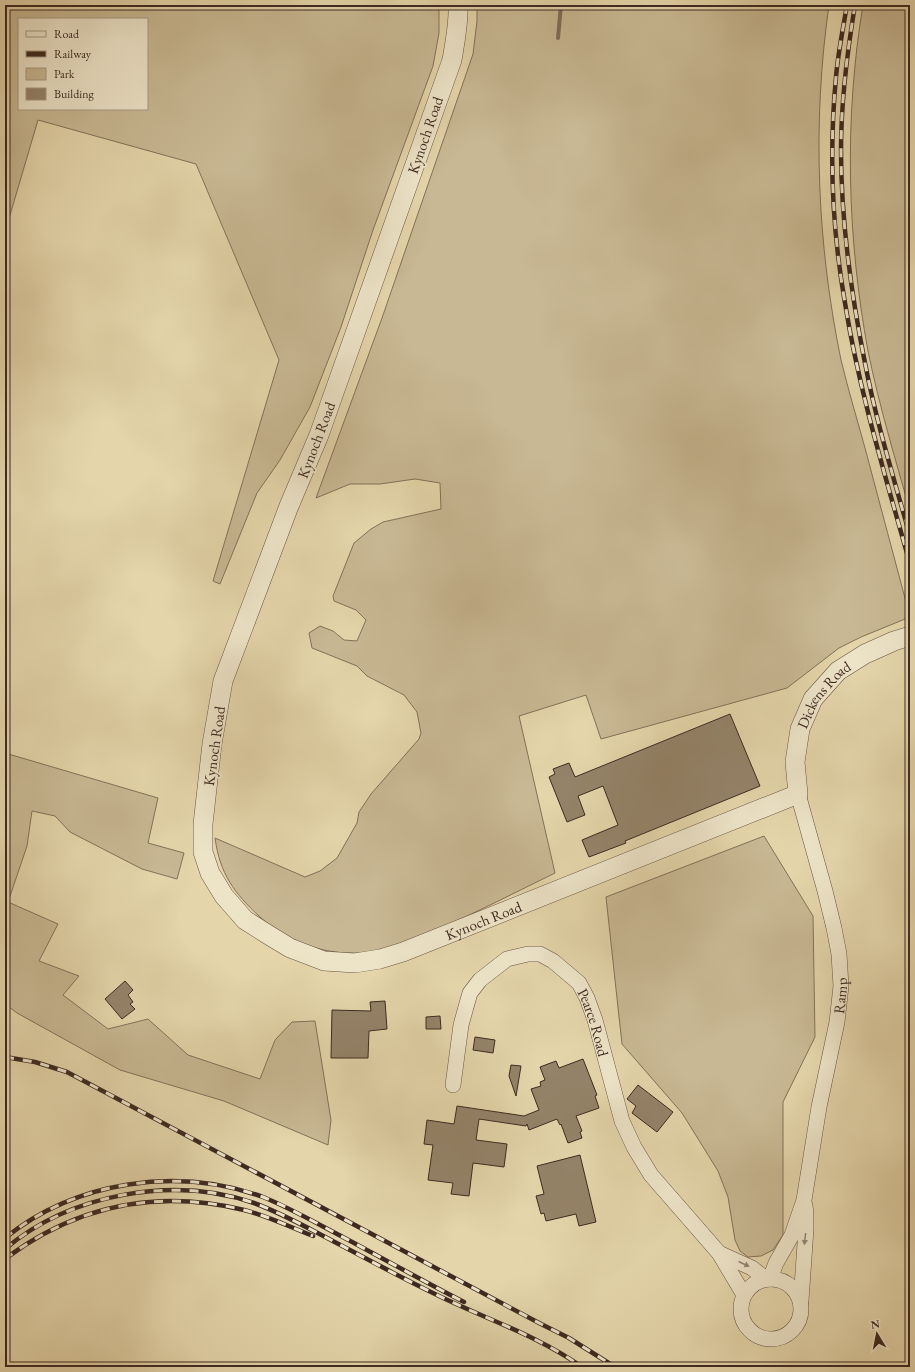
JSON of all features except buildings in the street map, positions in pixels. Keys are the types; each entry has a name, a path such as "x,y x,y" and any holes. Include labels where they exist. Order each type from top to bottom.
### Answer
{"street":[{"name":"Kynoch Road","path":"458,5 459,14 457,35 452,60 319,435 289,506 223,681 212,744 203,824 202,852 210,873 224,896 245,920 267,934 290,948 324,961 355,963 380,959 403,952 798,794"},
{"name":"Dickens Road","path":"798,794 795,762 800,729 813,699 838,671 865,654 902,639"},
{"name":"Ramp","path":"768,1279 792,1235 804,1200 819,1108 836,1022 841,986 839,954 834,928 798,794"},
{"name":"Pearce Road","path":"453,1085 461,1024 470,993 480,980 507,959 528,954 540,954 554,961 579,983 587,998 595,1020 622,1121 634,1148 651,1176 720,1253 744,1295"},
{"name":"Ramp","path":"801,1301 806,1215 804,1200"},
{"name":"Pearce Road","path":"720,1253 752,1268 768,1279"},
{"path":"768,1279 777,1279 788,1284 796,1291 801,1301 801,1312 798,1322 792,1331 782,1337 771,1339 761,1338 752,1333 745,1325 741,1315 741,1304 744,1295 756,1282 768,1279"}],"green space":[{"path":"5,5 439,5 439,33 433,66 373,230 341,327 310,407 280,460 257,493 220,584 213,581 279,360 196,164 38,120 5,232"},
{"path":"477,5 829,5 820,94 819,139 822,228 827,272 841,360 910,617 861,637 839,648 787,688 601,739 586,695 519,716 555,873 468,916 401,943 362,953 331,951 315,948 300,942 272,927 260,917 243,900 230,882 220,862 215,838 305,877 320,871 337,858 357,823 359,812 371,794 419,739 421,733 417,712 404,695 367,676 357,666 312,648 309,633 320,626 333,631 344,640 357,641 366,620 356,610 334,601 333,596 354,543 371,529 383,522 441,509 440,483 415,479 380,484 350,484 316,498 382,318 473,54 477,21"},
{"path":"863,5 910,5 910,511 872,371 861,308 856,265 850,178 851,135 853,91"},
{"path":"5,753 158,798 148,843 184,853 177,879 142,869 70,832 55,816 32,811 27,846 8,902 58,924 39,961 79,976 63,995 108,1029 148,1019 188,1055 260,1079 275,1040 292,1022 315,1021 331,1120 328,1145 224,1101 120,1070 17,1013 5,1004"},
{"path":"764,836 813,916 815,1037 783,1102 783,1235 773,1250 761,1256 748,1257 740,1251 735,1240 728,1197 718,1171 682,1113 622,1044 606,897"}],"waterway":[{"path":"558,38 561,5"}],"railway":[{"path":"847,5 837,68 834,105 832,162 837,247 845,303 865,402 910,564"},
{"path":"855,5 847,59 842,113 841,177 845,230 855,310 869,385 910,536"},
{"path":"5,1057 35,1062 67,1072 569,1338 615,1367"},
{"path":"5,1238 33,1219 63,1203 95,1192 128,1184 162,1181 196,1182 230,1188 273,1201 464,1302"},
{"path":"5,1249 31,1230 60,1215 91,1203 124,1195 157,1191 190,1191 223,1195 254,1203 303,1225 422,1288 546,1345 582,1367"},
{"path":"5,1259 32,1241 60,1226 89,1214 119,1206 149,1202 180,1201 212,1204 244,1210 270,1218 313,1236"}]}
